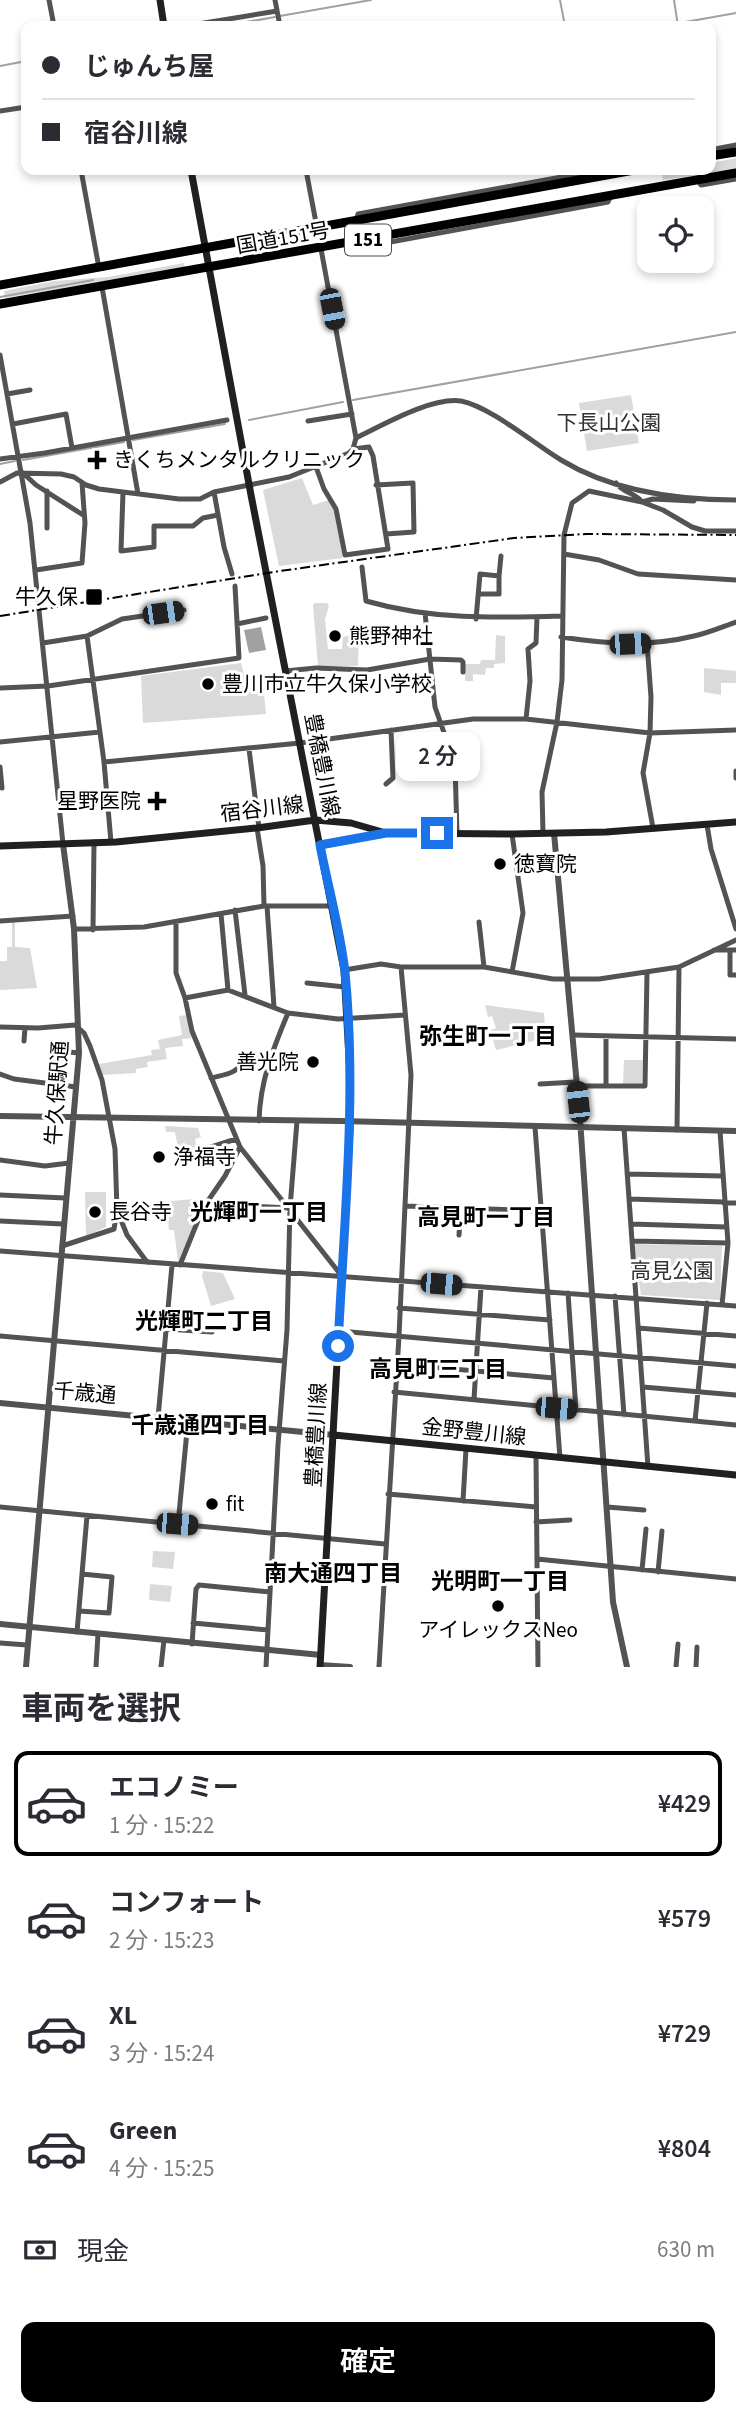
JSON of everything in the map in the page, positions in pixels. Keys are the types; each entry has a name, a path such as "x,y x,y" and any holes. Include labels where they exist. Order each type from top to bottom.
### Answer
{"highway":[{"path":"716,155 736,152"},
{"name":"国道151号","path":"0,304 102,288 736,173"},
{"name":"国道151号","path":"0,285 608,175"}],"main road":[{"path":"160,0 163,21"},
{"name":"豊橋豊川線","path":"192,175 344,970 350,1121 320,1666"},
{"name":"宿谷川線","path":"0,846 111,842 315,820 351,823 386,833 512,834 736,822"},
{"name":"金野豊川線","path":"334,1435 736,1475"}],"street":[{"path":"50,0 53,21"},
{"path":"244,21 278,18 275,0"},
{"path":"0,111 21,108"},
{"path":"716,149 736,145"},
{"path":"82,175 99,268"},
{"path":"307,175 317,228"},
{"path":"697,180 701,185 736,179"},
{"path":"321,249 356,438 354,449"},
{"path":"102,288 138,494"},
{"name":"牛久保駅通","path":"0,355 22,472 36,570 63,844 73,916 79,1029 26,1667"},
{"path":"7,394 30,390"},
{"path":"356,438 409,412 461,401 502,421 563,461 616,484 702,500"},
{"path":"13,424 66,414 72,448"},
{"path":"308,421 352,414"},
{"path":"0,458 227,420"},
{"path":"0,482 22,472 61,474 99,489 200,499 214,492 289,477 354,449 369,447 382,503 388,549 345,555 336,509 324,489 316,467"},
{"path":"22,472 83,515"},
{"path":"36,570 82,563 82,483"},
{"path":"376,485 413,483 414,532 386,534"},
{"path":"616,484 642,502"},
{"path":"47,491 47,528"},
{"path":"543,833 542,792 557,722 562,680 564,554 566,522 572,503 589,491 642,502 705,531 736,531"},
{"path":"123,492 121,551 154,547 154,526 193,526 203,518 218,515"},
{"path":"214,492 232,573"},
{"path":"642,502 653,499 736,500"},
{"path":"564,554 598,560 638,574 736,580"},
{"path":"479,594 499,594 501,556"},
{"path":"362,567 366,601 425,613 476,619 562,616"},
{"path":"476,619 480,574 499,576"},
{"path":"0,688 48,686 239,658 235,586"},
{"path":"44,643 87,636 122,619 184,610"},
{"path":"425,613 435,707 455,764 457,833"},
{"path":"526,719 530,681 528,649 536,643 537,617"},
{"path":"237,624 266,618"},
{"path":"561,638 613,645 648,643 694,636 736,622"},
{"path":"87,636 104,762 111,842"},
{"path":"648,643 650,733 643,773 653,828"},
{"path":"285,671 316,668 367,670 430,659 460,660 464,662 463,672"},
{"path":"104,762 249,749 473,719 526,719 650,733 736,730"},
{"path":"386,784 393,778 391,730"},
{"path":"0,742 100,732"},
{"path":"249,749 274,1007"},
{"path":"0,767 2,788"},
{"path":"736,771 736,778"},
{"path":"707,825 711,849 736,929"},
{"path":"320,845 386,833"},
{"path":"554,833 581,1127 610,1567 617,1623 627,1667"},
{"path":"512,834 523,914 512,972"},
{"path":"93,930 94,842"},
{"path":"74,929 93,930 176,923 265,906 332,906"},
{"path":"235,910 245,995"},
{"path":"221,914 228,990"},
{"path":"0,921 73,916"},
{"path":"479,922 484,968"},
{"path":"176,923 177,974 200,1060 211,1078 236,1139 342,1277"},
{"path":"344,970 366,965 484,968 568,980 627,976 679,967 736,940"},
{"path":"711,950 733,950 730,975 736,975"},
{"path":"379,1667 411,1075 401,967"},
{"path":"677,1130 679,967"},
{"path":"540,1084 645,1086 647,973"},
{"path":"307,983 345,987"},
{"path":"185,998 228,990 288,1013 348,1019 405,1015"},
{"path":"259,1121 260,1094 270,1057 288,1013"},
{"path":"0,1027 75,1026 84,1033 97,1063 117,1169 114,1229 62,1246"},
{"path":"24,1041 25,1028"},
{"path":"573,1035 736,1039"},
{"path":"606,1036 606,1086"},
{"path":"190,1052 199,1049"},
{"path":"60,1051 79,1053"},
{"path":"211,1078 233,1071 250,1056 270,1057"},
{"path":"48,1084 50,1065"},
{"path":"0,1074 14,1079 76,1087"},
{"path":"0,1116 350,1121 736,1131"},
{"path":"266,1667 297,1121"},
{"path":"535,1127 560,1458"},
{"path":"624,1129 648,1467"},
{"path":"720,1131 728,1243 722,1305"},
{"path":"208,1148 236,1139"},
{"path":"180,1265 205,1204 225,1177 240,1147"},
{"path":"0,1160 45,1166 69,1163"},
{"path":"627,1174 723,1176"},
{"path":"0,1195 65,1198"},
{"path":"629,1199 736,1203"},
{"path":"205,1204 290,1208"},
{"path":"405,1206 541,1212"},
{"path":"459,1235 461,1207"},
{"path":"117,1210 127,1235 147,1263"},
{"path":"0,1221 63,1224"},
{"path":"631,1224 726,1227"},
{"path":"632,1241 728,1243"},
{"path":"0,1251 736,1306"},
{"path":"158,1418 172,1265"},
{"path":"474,1399 481,1287"},
{"path":"568,1293 576,1410"},
{"path":"615,1297 624,1415"},
{"path":"695,1421 707,1303"},
{"path":"399,1308 550,1320"},
{"path":"638,1328 736,1336"},
{"path":"166,1329 212,1332"},
{"path":"339,1331 736,1366"},
{"path":"0,1336 284,1361"},
{"path":"396,1364 554,1378"},
{"path":"643,1387 736,1395"},
{"path":"394,1392 736,1425"},
{"name":"千歳通","path":"0,1403 334,1435"},
{"path":"177,1524 188,1421"},
{"path":"463,1501 466,1449"},
{"path":"536,1456 538,1667"},
{"path":"388,1494 536,1507"},
{"path":"0,1507 385,1544"},
{"path":"607,1507 644,1510"},
{"path":"77,1632 86,1516"},
{"path":"536,1522 570,1520"},
{"path":"642,1570 646,1529"},
{"path":"658,1572 662,1531"},
{"path":"537,1559 736,1579"},
{"path":"79,1611 109,1613 112,1577 82,1574"},
{"path":"192,1644 196,1589 199,1585 270,1592"},
{"path":"193,1623 268,1630"},
{"path":"0,1624 320,1655"},
{"path":"96,1667 98,1634"},
{"path":"161,1667 164,1640"},
{"path":"0,1643 27,1645"},
{"path":"676,1667 678,1644"},
{"path":"696,1667 698,1647"},
{"path":"320,1666 350,1667"}],"green space":[{"path":"736,158 736,170 716,173 716,162"},
{"path":"662,175 700,175 663,180"},
{"path":"184,263 185,269 5,298 4,291 54,281 108,277"},
{"name":"下長山公園","path":"631,395 639,443 587,451 579,403"},
{"path":"302,478 313,505 329,500 334,510 343,558 279,566 263,490"},
{"path":"315,603 327,603 329,606 325,619 328,649 342,649 343,637 351,635 352,625 359,626 358,666 318,666"},
{"path":"496,635 505,636 505,663 494,664 494,668 486,668 485,675 473,674 473,681 465,681 465,664 495,660"},
{"path":"241,663 244,674 262,673 266,714 143,723 141,676"},
{"path":"704,668 736,671 736,683 721,683 721,695 704,692"},
{"path":"12,922 15,922 15,947 30,948 37,988 0,990 0,961 7,961 7,947 12,947"},
{"path":"485,1005 544,1013 546,1038 496,1050 490,1030 496,1028 492,1016 488,1017"},
{"path":"187,1015 192,1038 182,1039 183,1046 165,1048 167,1059 147,1062 148,1067 136,1069 136,1073 102,1075 99,1064 152,1055 151,1050 160,1049 158,1040 182,1035 179,1016"},
{"path":"624,1060 643,1060 642,1084 623,1084"},
{"path":"165,1126 198,1128 201,1137 195,1139 199,1162 187,1164 185,1157 180,1158 175,1132 166,1132"},
{"path":"85,1192 106,1192 106,1227 86,1236"},
{"path":"207,1198 178,1261 174,1230 169,1230 167,1206 171,1205 171,1201"},
{"name":"高見公園","path":"634,1246 722,1246 720,1300 641,1295"},
{"path":"203,1271 223,1273 235,1299 211,1306"},
{"path":"153,1551 175,1552 173,1569 152,1567"},
{"path":"150,1584 172,1586 170,1602 149,1600"}],"shaded area":[{"path":"261,627 266,650 249,653 244,630"}],"waterway":[{"path":"280,16 371,0"},
{"path":"560,0 564,21"},
{"path":"674,0 677,21"},
{"path":"691,21 736,13"},
{"path":"252,21 275,17"},
{"path":"0,66 21,62"},
{"path":"0,297 93,280"},
{"path":"353,400 736,332"},
{"path":"249,420 343,402"},
{"path":"133,440 225,424"},
{"path":"23,460 124,442"},
{"path":"0,464 15,461"}],"railway":[{"path":"0,616 280,571 514,538 586,534 736,535"}],"place":[{"name":"きくちメンタルクリニック","path":"97,460"},
{"name":"牛久保","path":"94,597"},
{"name":"熊野神社","path":"335,636"},
{"name":"豊川市立牛久保小学校","path":"208,684"},
{"name":"星野医院","path":"157,801"},
{"name":"徳寶院","path":"500,864"},
{"name":"善光院","path":"313,1062"},
{"name":"浄福寺","path":"159,1157"},
{"name":"長谷寺","path":"95,1212"},
{"name":"fit","path":"212,1504"},
{"name":"アイレックスNeo","path":"498,1606"}],"district":[{"name":"弥生町一丁目","path":"488,1036"},
{"name":"光輝町一丁目","path":"259,1212"},
{"name":"高見町一丁目","path":"486,1217"},
{"name":"光輝町二丁目","path":"204,1321"},
{"name":"高見町三丁目","path":"438,1369"},
{"name":"千歳通四丁目","path":"200,1425"},
{"name":"南大通四丁目","path":"333,1573"},
{"name":"光明町一丁目","path":"500,1581"}],"route":[{"path":"338,1346 350,1130 348,1019 344,970 320,845 386,833 437,833"}]}
